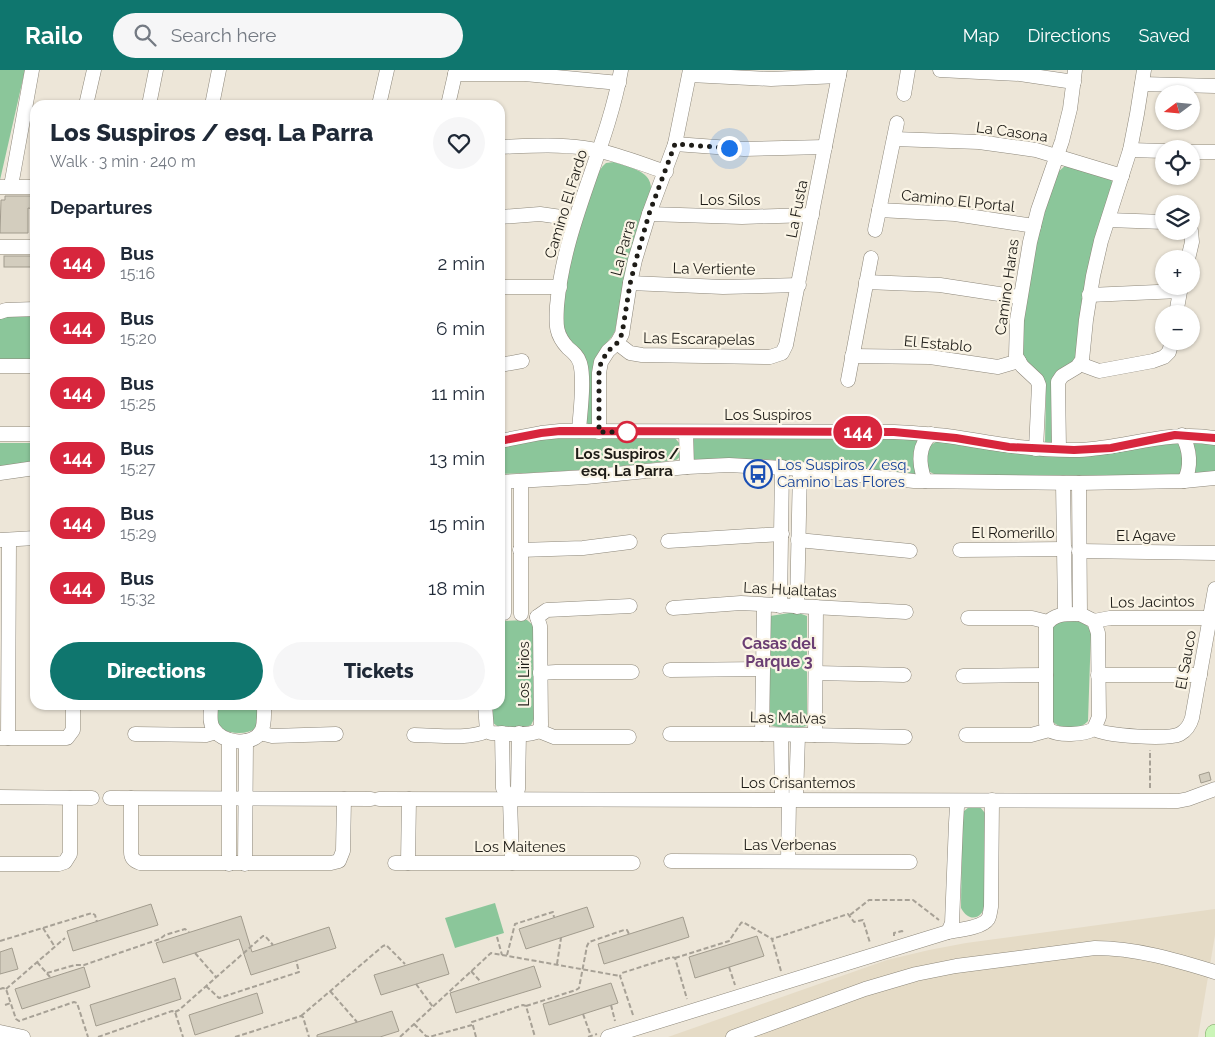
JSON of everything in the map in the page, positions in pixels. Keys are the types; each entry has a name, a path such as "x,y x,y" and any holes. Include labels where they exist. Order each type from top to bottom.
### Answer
{"street":[{"path":"30,187 6,186 32,70"},
{"path":"87,100 94,70"},
{"path":"150,100 156,70"},
{"path":"213,100 219,70"},
{"path":"380,100 387,70"},
{"path":"904,94 908,70"},
{"path":"940,70 1075,76"},
{"path":"449,100 456,72 620,76"},
{"path":"690,73 771,79 839,73"},
{"name":"La Parra","path":"599,432 600,367 605,355 617,343 624,327 630,284 649,214 675,144 690,73"},
{"name":"La Fusta","path":"782,353 786,345 799,286 839,73"},
{"name":"Camino El Fardo","path":"579,431 580,367 577,356 560,338 556,321 560,287 575,219 600,151 620,76"},
{"name":"Camino Haras","path":"1018,361 1015,353 1015,341 1019,297 1034,226 1058,155 1070,109 1075,76"},
{"path":"1060,450 1058,382 1062,376 1080,364 1084,354 1089,295 1098,254 1130,150 1143,77 1215,86"},
{"path":"875,230 897,123"},
{"name":"La Casona","path":"894,139 980,142 1036,150 1058,155 1122,176"},
{"path":"675,144 744,149 825,147"},
{"path":"505,147 564,146 600,151 666,172"},
{"path":"1130,150 1155,151"},
{"path":"1200,152 1215,152"},
{"name":"Camino El Portal","path":"879,210 955,214 1034,226"},
{"path":"505,217 540,214 575,219"},
{"name":"Los Silos","path":"649,214 734,217 812,215"},
{"path":"1108,220 1155,222"},
{"path":"0,247 30,247"},
{"path":"848,380 871,258"},
{"path":"866,282 940,285 1019,297"},
{"name":"La Vertiente","path":"630,284 799,286"},
{"path":"505,288 560,287"},
{"path":"1089,295 1155,290"},
{"path":"0,312 30,309"},
{"name":"Las Escarapelas","path":"617,343 630,353 642,355 770,357 782,353"},
{"path":"1080,364 1099,371 1154,361 1164,357 1170,350"},
{"name":"El Establo","path":"852,356 930,357 998,367 1018,361"},
{"path":"505,364 522,361"},
{"path":"1018,361 1035,377 1039,385 1036,449"},
{"path":"0,366 30,366"},
{"name":"Los Suspiros","path":"505,440 541,433 579,431 824,432 931,434 1009,447 1060,450 1111,448 1160,437 1182,435 1215,438"},
{"path":"686,432 687,467"},
{"path":"0,434 30,434"},
{"path":"925,482 921,468 921,452 931,434"},
{"path":"1182,435 1188,447 1189,458 1189,470 1184,482"},
{"path":"505,482 729,465 782,467 925,482 1184,482 1215,478"},
{"path":"780,606 782,467"},
{"path":"0,473 30,469"},
{"path":"797,606 800,469"},
{"path":"520,481 520,614"},
{"path":"1063,483 1065,614"},
{"path":"1079,483 1080,614"},
{"path":"668,541 782,534"},
{"path":"30,538 5,540 4,738 67,738 73,730 73,710"},
{"path":"798,540 910,551"},
{"path":"520,550 583,548 630,542"},
{"name":"El Romerillo","path":"960,550 1065,549"},
{"name":"El Agave","path":"1079,551 1214,553"},
{"name":"El Sauco","path":"1150,736 1170,736 1182,733 1192,718 1215,589"},
{"name":"Las Hualtatas","path":"673,608 741,604 906,612"},
{"path":"762,734 764,605"},
{"path":"505,613 531,614 537,618 547,610 630,606"},
{"path":"815,735 816,607"},
{"path":"966,735 1031,735 1048,730 1054,733 1086,733 1094,729 1099,717 1098,633 1094,621 1080,614 1065,614 1054,617 1048,622 1045,630 1046,723 1048,730"},
{"name":"Los Lirios","path":"537,618 540,626 541,725 538,731"},
{"path":"968,618 1032,618 1048,622"},
{"name":"Los Jacintos","path":"1094,621 1110,618 1210,618"},
{"path":"670,670 762,669"},
{"path":"540,674 556,672 632,672"},
{"path":"816,674 904,675"},
{"path":"963,676 1046,675"},
{"path":"1098,676 1200,675"},
{"path":"211,710 212,724 216,732 229,740 246,741 260,734 264,724 264,710"},
{"path":"485,710 487,731"},
{"path":"1094,729 1109,735 1150,736"},
{"path":"414,735 469,735 487,731 491,733 534,733 538,731 554,737 629,737"},
{"path":"135,734 206,735 216,732"},
{"path":"502,733 503,788 510,799 512,863"},
{"path":"510,799 515,796 518,789 518,733"},
{"path":"260,734 272,736 336,734"},
{"name":"Las Malvas","path":"670,734 905,737"},
{"path":"781,735 789,799"},
{"path":"788,861 789,799 798,735"},
{"path":"229,740 229,864"},
{"path":"245,864 246,741"},
{"name":"Los Crisantemos","path":"110,798 1182,800 1215,789"},
{"path":"0,797 92,798"},
{"path":"0,864 59,864 65,862 70,854 70,798"},
{"path":"131,798 130,852 135,862 140,864 331,863 339,861 344,851 344,799"},
{"name":"Los Maitenes","path":"408,799 401,863 633,863"},
{"path":"946,928 960,931 983,924 989,918 991,907 992,800"},
{"path":"608,1033 946,928 952,923 956,822 959,801"},
{"name":"Las Verbenas","path":"671,861 910,862"},
{"path":"733,1037 865,989 916,974 956,966 1095,948 1108,948 1160,956 1215,972"},
{"path":"0,1032 23,1037"}],"path":[{"path":"1150,736 1150,800"},
{"path":"772,939 850,915 869,900 913,900 946,928"},
{"path":"507,955 514,924 553,912 554,917"},
{"path":"0,941 92,914 97,922"},
{"path":"850,915 854,922 863,920 872,947"},
{"path":"620,976 622,973 634,969 729,941 743,922 772,939 782,976"},
{"path":"43,928 55,947"},
{"path":"47,973 75,965 84,965 185,929 189,932"},
{"path":"414,1024 429,1037 472,1025 472,1022 510,1009 523,1005 526,1006 576,990 579,988 589,942 624,930 627,930 629,934"},
{"path":"894,941 894,933 902,931 905,936"},
{"path":"98,1037 179,1010 262,936 265,936 272,945"},
{"path":"497,937 502,955"},
{"path":"0,989 6,989 65,938"},
{"path":"557,964 561,938"},
{"path":"235,1037 301,1016 383,946 386,945 405,964"},
{"path":"776,953 780,952"},
{"path":"196,953 216,977"},
{"path":"400,1037 490,953 620,976"},
{"path":"675,958 689,1004"},
{"path":"206,986 219,998 299,972 296,960"},
{"path":"659,961 661,965"},
{"path":"37,962 50,978"},
{"path":"729,967 736,990"},
{"path":"634,969 635,974"},
{"path":"471,971 480,981"},
{"path":"620,976 635,1020"},
{"path":"416,984 433,1007"},
{"path":"6,989 16,1019 19,1021 74,1002 77,1003 88,1037"},
{"path":"330,991 357,1022"},
{"path":"5,1005 11,1003"},
{"path":"583,1014 589,1037 608,1033 611,1005"},
{"path":"526,1006 535,1037"},
{"path":"510,1009 512,1013"},
{"path":"175,1012 183,1037"},
{"path":"77,1017 81,1015"},
{"path":"301,1016 303,1017 309,1037"},
{"path":"484,1018 486,1022"},
{"path":"472,1025 476,1037"}],"shaded area":[{"path":"1215,909 1215,935 1198,1037 668,1037 887,960 929,950 966,943"}],"green space":[{"path":"0,70 25,70 0,180"},
{"path":"614,162 643,173 650,182 651,188 626,268 615,331 599,352 593,366 593,423 589,425 568,339 563,327 563,309 567,276 575,244 596,179 606,163"},
{"path":"1066,165 1111,179 1113,185 1077,354 1074,361 1060,370 1052,444 1045,444 1046,388 1043,377 1024,359 1021,346 1026,295 1040,228 1058,172"},
{"path":"30,315 30,362 0,362 0,319 2,316"},
{"path":"555,437 675,438 680,444 680,457 676,460 610,467 505,474 505,445"},
{"path":"692,439 917,439 916,475 786,461 746,459 692,460"},
{"path":"936,442 1087,456 1179,443 1182,446 1184,464 1180,474 1172,476 936,475 928,471 927,447"},
{"path":"1193,442 1215,444 1215,472 1193,475"},
{"path":"0,443 30,443 30,464 0,467"},
{"path":"796,612 807,616 807,726 784,728 770,725 770,616"},
{"path":"527,620 534,626 534,719 531,725 526,727 500,728 493,723 492,710 505,710 505,621"},
{"path":"1061,621 1074,621 1085,624 1091,631 1088,721 1081,726 1071,728 1057,725 1053,722 1052,629 1055,624"},
{"path":"216,710 258,710 256,728 248,732 230,732 221,729 217,724"},
{"path":"969,807 980,807 985,813 985,905 981,913 975,917 968,916 961,908 962,817 963,812"},
{"path":"495,903 504,933 455,948 445,918"}],"building":[{"path":"5,196 30,196 28,233 0,233 1,200 5,200"},
{"path":"4,256 30,256 30,267 4,267"},
{"path":"1209,772 1211,780 1201,783 1199,775"},
{"path":"151,904 158,925 73,951 67,931"},
{"path":"587,907 594,927 526,949 519,929"},
{"path":"241,916 252,952 329,927 336,948 251,975 239,939 163,963 156,943"},
{"path":"683,917 689,937 604,964 598,944"},
{"path":"757,936 764,956 695,978 689,957"},
{"path":"12,948 18,969 0,974 0,952"},
{"path":"443,954 449,974 381,995 374,975"},
{"path":"534,966 541,987 456,1013 450,993"},
{"path":"84,967 90,987 22,1009 15,989"},
{"path":"175,978 181,999 96,1026 90,1005"},
{"path":"611,983 618,1003 549,1025 543,1004"},
{"path":"257,993 263,1013 195,1035 189,1015"},
{"path":"392,1011 399,1031 380,1037 317,1037 317,1035"}],"bus line":[{"name":"144","path":"505,440 560,431 894,432 931,434 1009,447 1074,450 1111,448 1175,435 1215,438"}],"place":[{"name":"Los Suspiros / esq. La Parra","path":"627,432"},
{"name":"Los Suspiros / esq. Camino Las Flores","path":"758,474"}],"district":[{"name":"Casas del Parque 3","path":"779,652"}],"route":[{"path":"627,432 633,432 599,432 599,373 603,358 617,343 622,334 633,270 649,214 675,144 729,148"}]}
